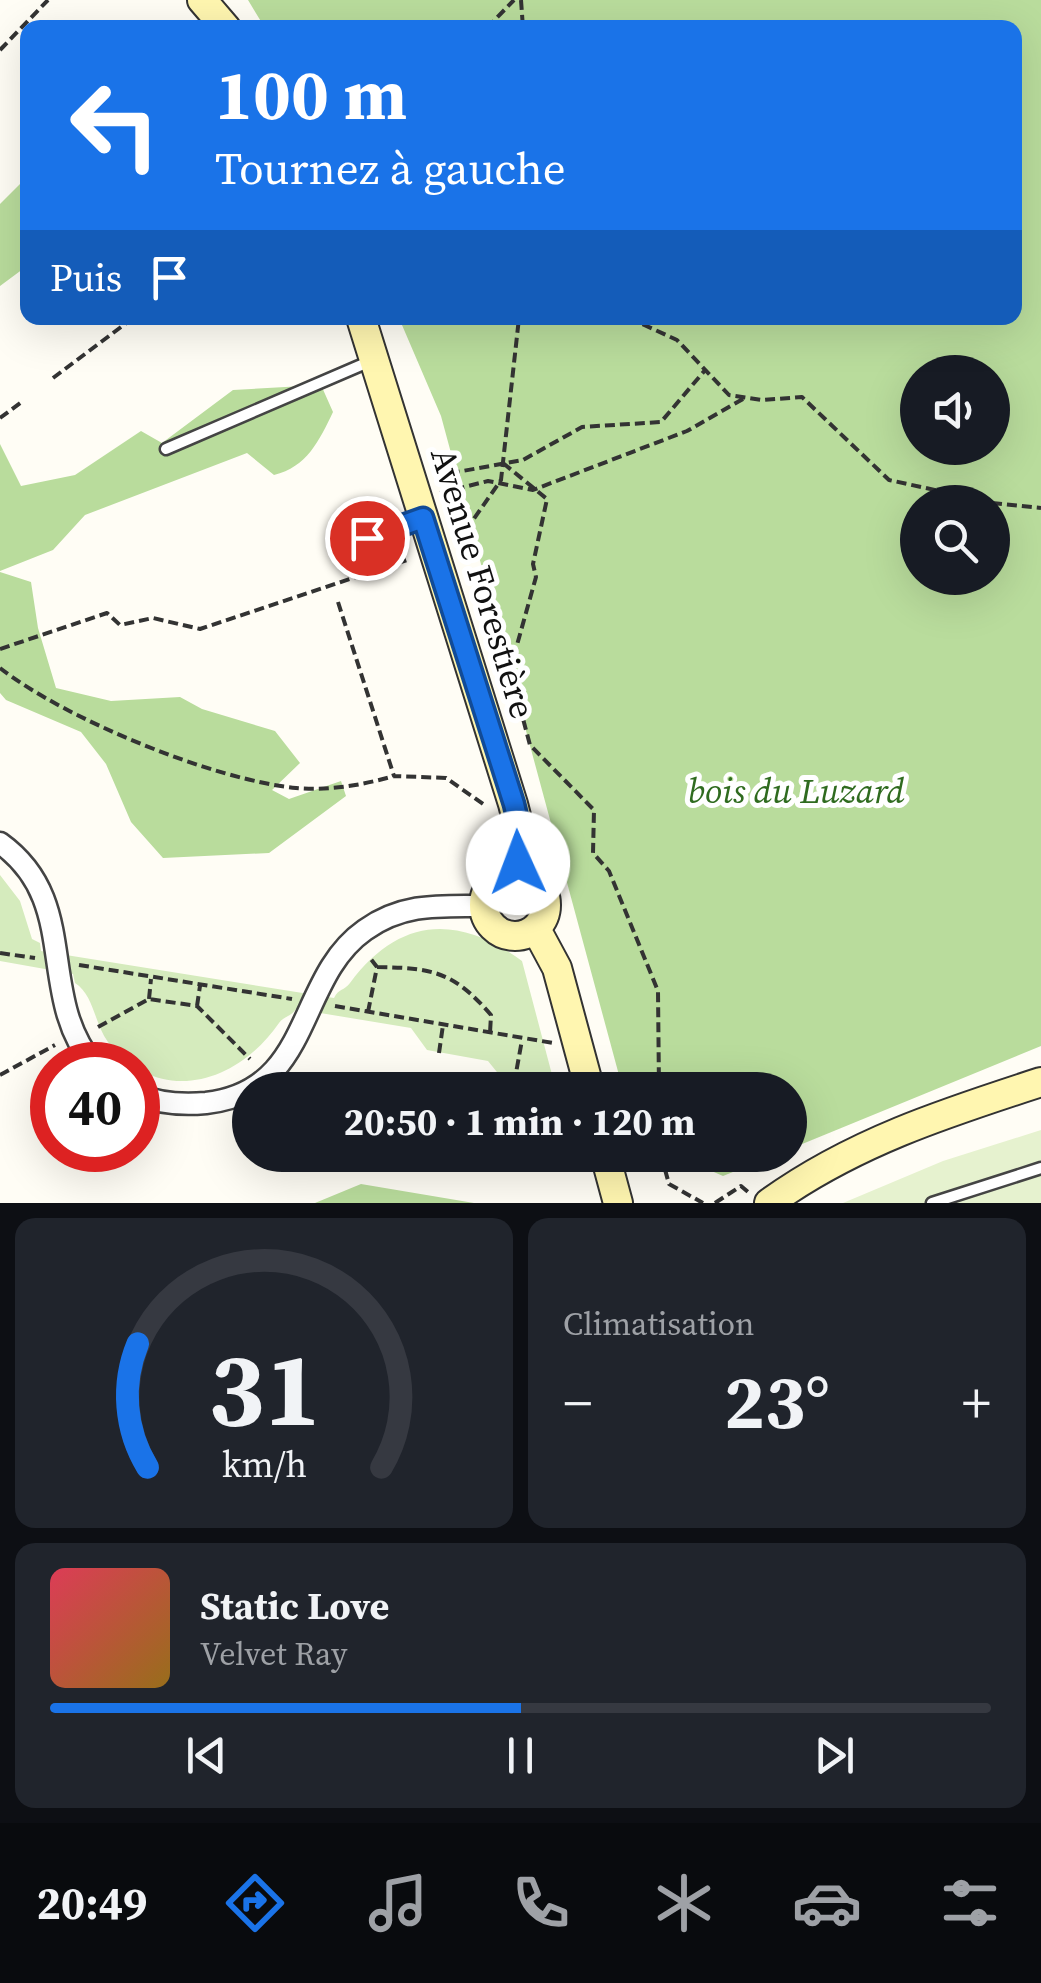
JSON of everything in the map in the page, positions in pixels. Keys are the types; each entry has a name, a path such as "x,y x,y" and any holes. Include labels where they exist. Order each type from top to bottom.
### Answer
{"street":[{"path":"202,0 219,20"},
{"name":"Avenue Forestière","path":"363,325 514,804 522,838 516,873"},
{"path":"0,844 43,892 54,926 63,1011 77,1042"},
{"path":"516,873 536,881 546,899 543,920 518,936 498,932 483,906 496,879 516,873"},
{"path":"160,1102 201,1103 248,1089 288,1055 336,959 366,929 417,906 483,906"},
{"path":"536,928 557,968 585,1072"},
{"path":"761,1200 868,1143 1041,1082"},
{"path":"610,1172 618,1203"}],"lane":[{"path":"166,448 374,360"},
{"path":"367,538 417,499"},
{"path":"932,1203 1041,1168"}],"path":[{"path":"29,20 48,0"},
{"path":"496,20 518,0"},
{"path":"0,50 20,29"},
{"path":"53,378 124,325"},
{"path":"0,649 107,614 120,625 153,618 200,628 436,560 498,483 517,325"},
{"path":"644,325 677,340 729,395 744,399 802,398 889,480 911,485"},
{"path":"417,499 503,463 523,460 582,427 661,422 706,369"},
{"path":"417,499 488,481 533,490 687,431 744,399"},
{"path":"0,418 22,401"},
{"path":"503,463 547,499 533,564 536,577 510,670 530,745 594,810 592,853 608,871 658,991 659,1072"},
{"path":"1010,505 1041,508"},
{"path":"338,602 394,776"},
{"path":"0,668 31,692 120,735 249,779 298,788 361,786 394,776 446,778 493,810 514,804"},
{"path":"0,953 294,1000"},
{"path":"370,958 376,967 368,1012 544,1041"},
{"path":"376,967 441,972 473,994 491,1015 490,1032"},
{"path":"149,999 151,976"},
{"path":"198,1006 200,985"},
{"path":"98,1027 149,999 198,1006 250,1059"},
{"path":"439,1052 442,1024"},
{"path":"516,1072 523,1038"},
{"path":"0,1075 30,1059"},
{"path":"666,1172 669,1184 703,1203"},
{"path":"715,1203 741,1186 761,1200"}],"green space":[{"name":"bois du Luzard","path":"248,0 1041,0 1041,1046 807,1142 807,1072 618,1072 441,416 402,325 1022,325 1022,20 260,20"},
{"path":"20,184 20,271 0,286 0,204"},
{"path":"321,385 333,412 317,443 295,466 274,475 247,453 85,515 53,550 0,571 0,444 21,486 75,475 141,431 162,443 233,390"},
{"path":"0,572 31,582 38,628 56,688 111,701 180,697 202,709 275,731 300,763 272,790 289,799 341,781 346,796 269,853 163,858 131,822 106,764 81,732 6,700 0,693"},
{"path":"0,875 20,901 32,939 40,943 41,951 334,998 389,945 430,930 452,930 475,935 522,961 551,1072 497,1072 488,1061 427,1050 411,1028 296,1009 242,1061 197,1080 173,1081 160,1078 160,1042 108,1042 73,974 0,961"},
{"path":"1041,1130 1041,1203 843,1203 943,1161"},
{"path":"361,1184 474,1203 315,1203"}],"route":[{"path":"367,538 423,518 514,804 522,838 518,863"}]}
